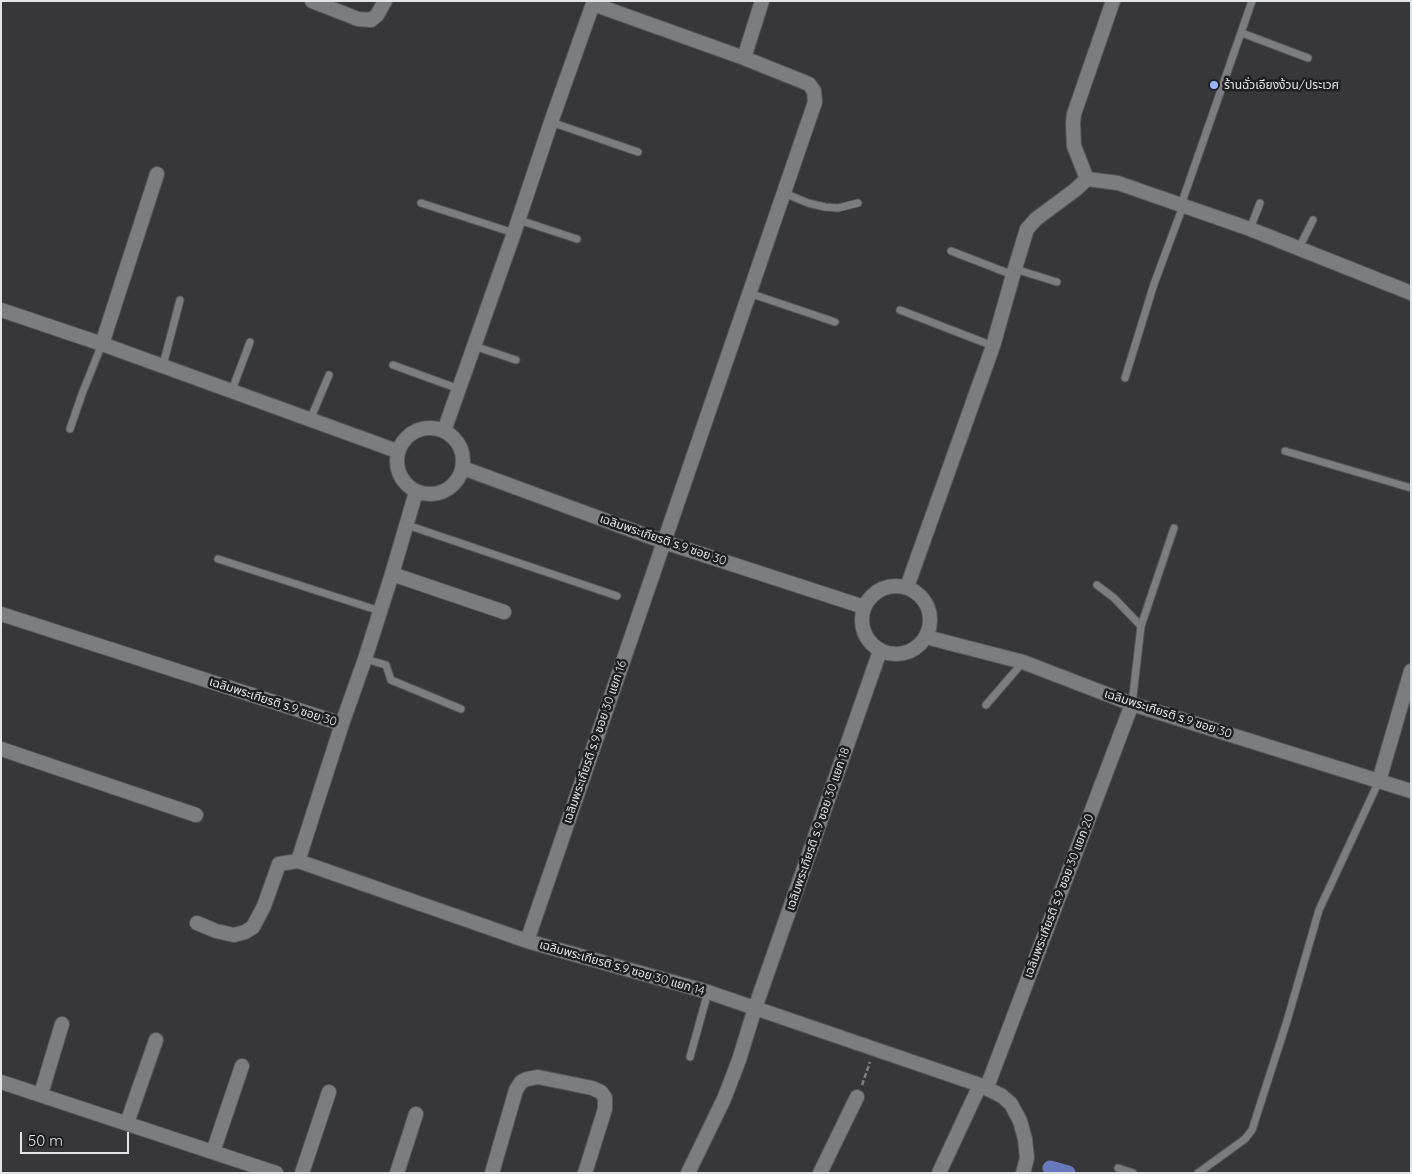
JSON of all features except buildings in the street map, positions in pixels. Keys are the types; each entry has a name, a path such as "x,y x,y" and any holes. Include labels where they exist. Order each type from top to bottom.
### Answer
{"street":[{"path":"312,1 358,19 371,20 377,15 384,1"},
{"path":"744,58 762,1"},
{"path":"1087,179 1074,146 1072,123 1113,1"},
{"path":"444,431 593,3"},
{"name":"เฉลิมพระเกียรติ ร.9 ซอย 30 แยก 16","path":"527,941 815,102 814,91 809,84 744,58 593,3"},
{"path":"102,344 157,174"},
{"path":"906,587 993,346 1027,229 1036,219 1087,179 1118,183 1182,205 1250,229 1411,293"},
{"path":"1,310 232,390 397,451"},
{"path":"433,428 444,431 460,446 463,468 459,478 445,491 436,494 416,492 403,482 399,475 396,467 397,451 411,433 421,429 433,428"},
{"name":"เฉลิมพระเกียรติ ร.9 ซอย 30","path":"463,468 664,542 864,607"},
{"name":"เฉลิมพระเกียรติ ร.9 ซอย 30","path":"1,614 342,724 365,659 416,492"},
{"path":"392,574 504,612"},
{"path":"886,587 906,587 916,592 924,600 931,620 924,642 915,650 904,654 880,651 872,645 862,627 864,607 870,598 886,587"},
{"name":"เฉลิมพระเกียรติ ร.9 ซอย 30","path":"926,636 1023,662 1132,704 1411,791"},
{"name":"เฉลิมพระเกียรติ ร.9 ซอย 30 แยก 18","path":"688,1173 724,1099 739,1060 755,1008 880,651"},
{"path":"1379,782 1411,670"},
{"name":"เฉลิมพระเกียรติ ร.9 ซอย 30 แยก 20","path":"939,1173 984,1086 1132,704"},
{"path":"197,922 216,931 234,935 245,932 253,927 264,906 279,864 298,861 342,724"},
{"path":"1,749 196,815"},
{"name":"เฉลิมพระเกียรติ ร.9 ซอย 30 แยก 14","path":"298,861 527,941 708,992 984,1086 1002,1096 1011,1104 1020,1121 1025,1139 1027,1158 1023,1173"},
{"path":"41,1094 62,1024"},
{"path":"127,1123 156,1040"},
{"path":"213,1152 242,1066"},
{"path":"492,1173 516,1090 520,1082 538,1077 592,1088 601,1092 605,1098 605,1109 585,1173"},
{"path":"1,1082 276,1173"},
{"path":"302,1173 329,1092"},
{"path":"820,1173 857,1097"},
{"path":"397,1173 416,1114"}],"lane":[{"path":"1124,378 1154,284 1252,1"},
{"path":"1242,32 1308,58"},
{"path":"551,122 638,152"},
{"path":"784,193 808,203 825,207 838,208 858,203"},
{"path":"421,203 514,233"},
{"path":"1250,229 1260,203"},
{"path":"519,220 577,239"},
{"path":"1299,248 1313,220"},
{"path":"951,251 1014,272 1058,282"},
{"path":"749,293 836,322"},
{"path":"163,366 180,300"},
{"path":"900,310 993,346"},
{"path":"232,390 250,342"},
{"path":"70,429 102,344"},
{"path":"474,346 516,360"},
{"path":"393,365 459,389"},
{"path":"310,420 329,375"},
{"path":"1285,451 1411,488"},
{"path":"407,525 616,596"},
{"path":"1132,704 1142,626 1174,528"},
{"path":"218,558 380,611"},
{"path":"1096,585 1114,598 1142,626"},
{"path":"365,659 386,665 391,680 461,709"},
{"path":"986,705 1023,662"},
{"path":"1198,1173 1245,1139 1252,1130 1287,1021 1319,910 1379,782"},
{"path":"690,1057 708,992"},
{"path":"1118,1168 1133,1173"}],"path":[{"path":"857,1097 875,1049"}],"waterway":[{"path":"1050,1168 1068,1173"}],"place":[{"name":"ร้านฉั่วเอียงง้วน/ประเวศ","path":"1214,85"}]}
